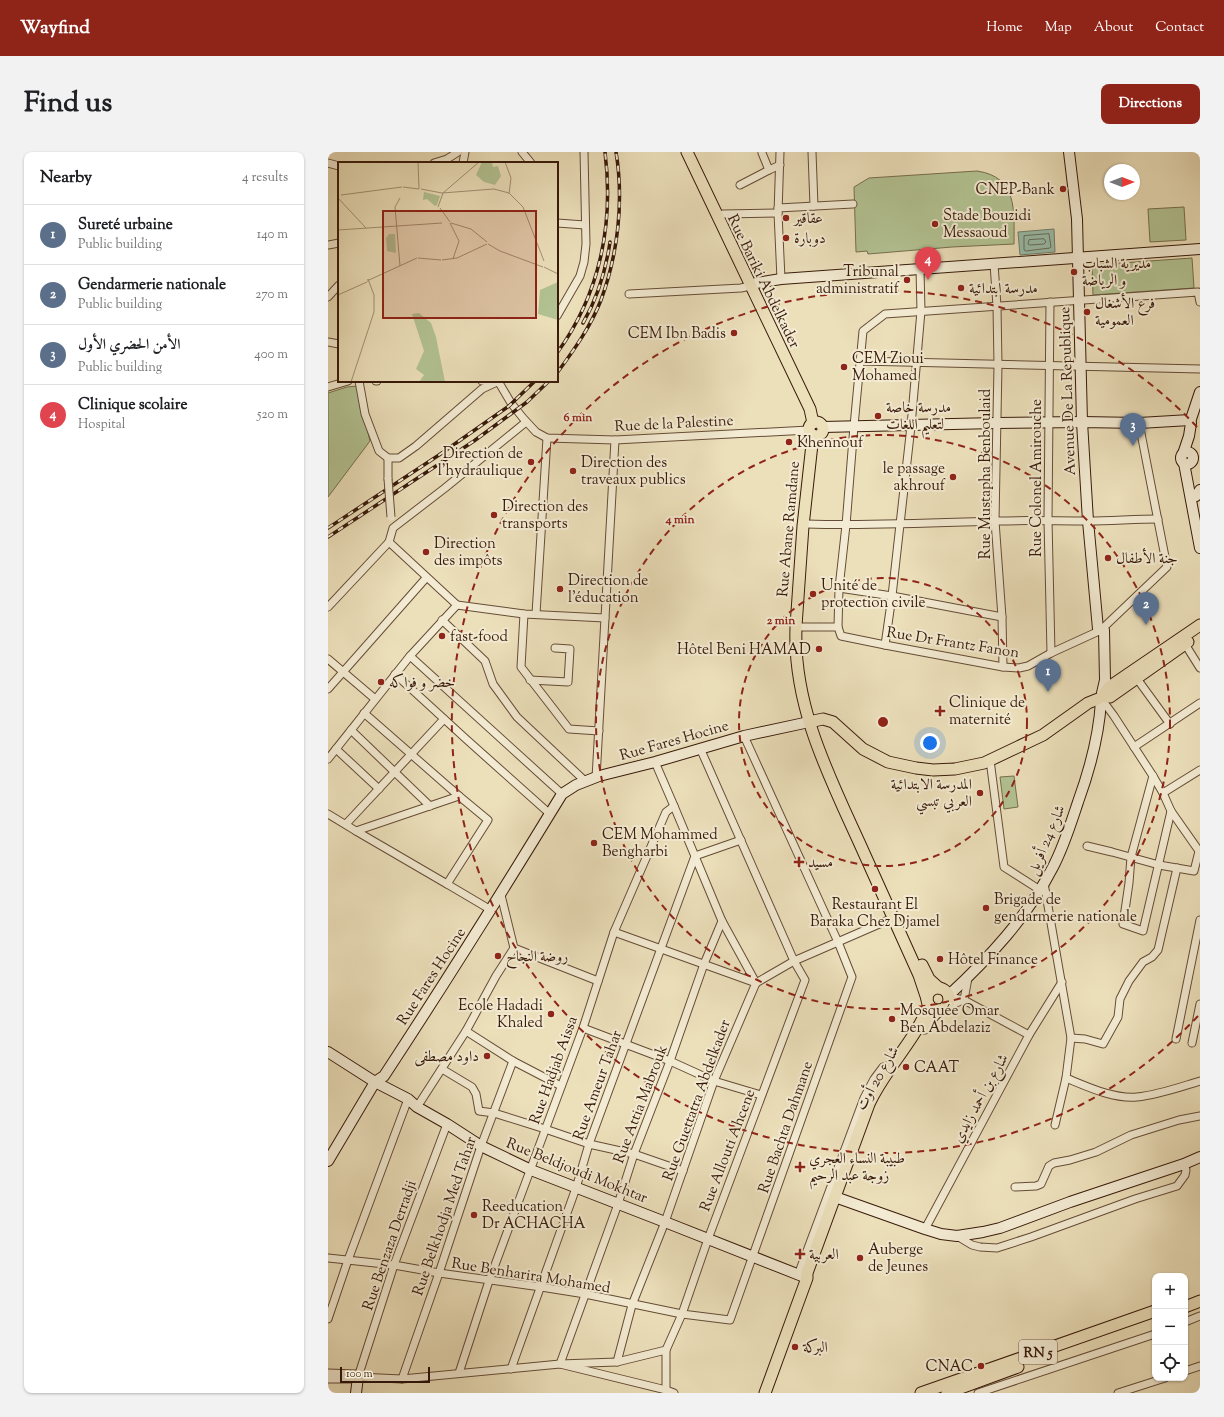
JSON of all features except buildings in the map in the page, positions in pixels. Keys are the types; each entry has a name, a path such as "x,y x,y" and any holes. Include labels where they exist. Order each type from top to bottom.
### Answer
{"main road":[{"name":"Rue Bariki Abdelkader","path":"687,152 753,284"},
{"name":"Rue Bariki Abdelkader","path":"693,152 723,214 810,409 816,429"},
{"name":"Rue Abane Ramdane","path":"799,627 816,429"},
{"name":"Rue Abane Ramdane","path":"812,722 799,627 803,526 816,429"},
{"path":"1135,675 1200,625"},
{"path":"1135,675 1200,633"},
{"name":"Rue Fares Hocine","path":"812,722 823,719 832,722 864,749 888,762 901,766 944,770 965,768 990,760 1043,735 1088,703 1102,697 1109,687 1135,675"},
{"path":"812,722 819,751 893,918 919,974 940,999"},
{"path":"812,722 924,970 940,999"},
{"name":"شارع 20 أوت","path":"765,1393 780,1352 802,1277 807,1273 869,1104 878,1087 919,1026 940,999"},
{"name":"شارع 20 أوت","path":"835,1197 878,1101 927,1024 940,999"},
{"path":"1188,1299 1200,1294"},
{"path":"1188,1306 1200,1301"},
{"name":"RN 5","path":"921,1393 1152,1311"},
{"name":"RN 5","path":"947,1393 988,1387 1039,1358 1152,1319"},
{"name":"شارع 20 أوت","path":"772,1390 780,1352"}],"street":[{"path":"437,162 447,159 458,152"},
{"path":"463,162 465,152"},
{"path":"522,152 530,162"},
{"path":"559,308 580,276 584,262 586,244 584,152"},
{"path":"764,152 769,170"},
{"path":"780,152 778,210 781,279"},
{"path":"812,152 814,206"},
{"name":"Avenue De La Republique","path":"1069,152 1076,207 1082,422 1088,521 1101,630"},
{"path":"328,163 338,166"},
{"path":"740,185 780,165"},
{"path":"723,214 853,204"},
{"path":"558,222 585,225"},
{"path":"328,245 338,243"},
{"path":"629,294 741,288 753,284 781,279 1200,249"},
{"name":"Rue Mustapha Benboulaid","path":"994,264 997,306 998,365 995,521 1002,617 1003,667"},
{"path":"885,645 911,426 921,311 920,270"},
{"path":"328,297 338,286"},
{"path":"799,627 838,627 839,588 863,331 885,314 1198,292 1200,302"},
{"name":"Rue Colonel Amirouche","path":"1050,302 1048,520 1051,653"},
{"path":"328,342 338,344"},
{"path":"860,361 1200,369"},
{"path":"328,387 345,382"},
{"path":"359,382 365,414 379,451 388,458 399,458 416,446 482,389 496,382"},
{"path":"499,382 525,420 536,432 547,438 536,614"},
{"path":"1200,392 1194,419 1191,459 1200,548"},
{"path":"816,429 854,426 911,426 996,423 1139,423 1194,419"},
{"path":"393,528 445,488 525,420"},
{"path":"807,524 846,525 1158,519 1139,423"},
{"name":"Rue de la Palestine","path":"547,438 616,440 816,429"},
{"path":"596,778 616,440"},
{"path":"328,607 389,542 393,528 388,479 388,458"},
{"path":"1191,459 1198,493 1200,515"},
{"name":"Rue Dr Frantz Fanon","path":"838,627 841,636 1003,667 1019,668 1028,666 1051,653 1101,630 1167,567 1158,519"},
{"path":"389,542 426,578 457,605 524,614 605,618"},
{"path":"328,689 426,578"},
{"path":"839,588 892,596 1002,617"},
{"path":"328,759 410,656 457,605"},
{"path":"524,614 521,667 569,729 598,731"},
{"path":"442,620 485,662 493,684 517,717 585,782"},
{"name":"شارع 24 أفريل","path":"940,999 968,978 1015,926 1042,887 1059,854 1080,796 1094,747 1100,717 1105,680 1101,630"},
{"path":"1185,644 1200,668"},
{"path":"530,680 568,682 570,649 555,648"},
{"path":"410,656 562,794"},
{"path":"328,659 375,699"},
{"path":"396,674 550,814"},
{"path":"1135,675 1170,724"},
{"path":"1087,846 1159,865 1197,872 1199,851 1171,811 1153,776 1102,697"},
{"path":"1134,747 1200,703"},
{"path":"364,713 488,820 447,884"},
{"path":"346,824 444,719"},
{"name":"Rue Fares Hocine","path":"375,1082 384,1076 501,895 562,794 576,785 596,778 700,748 744,736 812,722"},
{"path":"351,730 430,806"},
{"name":"Rue Bachta Dahmane","path":"730,1320 852,977 838,942 744,736"},
{"path":"700,748 794,961"},
{"path":"336,749 379,789"},
{"path":"990,760 1004,867 1042,887 1062,982 1071,1038 1066,1078 1055,1125"},
{"path":"655,762 722,921 756,983"},
{"path":"1163,793 1200,770"},
{"path":"1153,776 1131,857 1123,924 1143,931 1171,811"},
{"path":"356,831 459,796"},
{"name":"Rue Hadjab Aissa","path":"459,1373 489,1280 583,1028 614,932 666,812 674,806"},
{"path":"328,814 491,910"},
{"path":"695,856 741,840"},
{"name":"Rue Ameur Tahar","path":"511,1369 576,1188 589,1144 695,856"},
{"path":"1071,1038 1085,1039 1104,1044 1118,1017 1120,999 1129,981 1143,962 1152,957 1158,950 1177,868"},
{"path":"418,1107 466,1031 496,976 514,948 501,895"},
{"path":"756,983 794,961 893,918"},
{"path":"1176,1039 1200,920"},
{"name":"Rue Attia Mabrouk","path":"560,1364 618,1204 634,1154 670,1061 704,964 722,921"},
{"path":"614,932 756,983"},
{"path":"514,948 598,981"},
{"name":"Rue Allouti Ahcene","path":"666,1350 682,1314 708,1238 805,980 794,961"},
{"path":"964,1000 968,978"},
{"name":"شارع بن أحمد زايدي","path":"925,1229 1029,1036 1062,982"},
{"name":"Rue Guettatra Abdelkader","path":"617,1362 632,1305 665,1222 714,1081 756,983"},
{"path":"940,999 964,1000"},
{"path":"940,999 964,1000 1029,1036"},
{"path":"1192,1043 1200,1004"},
{"path":"583,1028 670,1061 714,1081 761,1095"},
{"path":"466,1031 513,1061 561,1086"},
{"name":"Rue Beldjoudi Mokhtar","path":"328,1052 481,1146 531,1170 708,1238 753,1258 802,1277"},
{"name":"Rue Belkhodja Med Tahar","path":"402,1379 481,1146 513,1061"},
{"path":"442,1069 472,1087 476,1094 478,1111 494,1113 589,1144 634,1154 683,1171"},
{"path":"1066,1078 1095,1090 1117,1096 1136,1097 1177,1088 1200,1081"},
{"path":"328,1161 375,1082"},
{"path":"328,1319 348,1260 408,1100"},
{"path":"1015,1187 1036,1186 1041,1184 1049,1166 1054,1163 1096,1152 1131,1135 1179,1120 1200,1116"},
{"name":"Rue Benzaza Derradji","path":"358,1377 394,1265 447,1124"},
{"path":"835,1197 925,1229 941,1234 957,1236 1000,1228 1070,1202 1184,1164 1200,1157"},
{"path":"957,1236 972,1245 997,1248 1135,1199 1177,1186 1185,1175 1186,1170 1184,1164"},
{"name":"Rue Benharira Mohamed","path":"328,1258 394,1265 439,1273 540,1287 585,1294 632,1305 682,1314 730,1320"},
{"path":"1188,1321 1200,1316"},
{"path":"978,1393 988,1387 1152,1335"},
{"path":"328,1380 355,1379 358,1377 402,1379 560,1364 617,1362 666,1350 666,1390"},
{"path":"560,1364 674,1393"},
{"path":"1188,1370 1200,1366"},
{"path":"328,1373 356,1374 358,1377"},
{"path":"356,1393 358,1377"},
{"path":"1118,1393 1141,1390 1159,1381"}],"shaded area":[{"name":"Stade Bouzidi Messaoud","path":"977,171 1000,180 1007,188 1011,197 1013,208 1014,244 952,247 868,254 867,251 856,252 854,187 869,178"},
{"path":"1184,207 1186,240 1150,242 1148,209"},
{"path":"1192,258 1194,288 1093,295 1092,265"},
{"path":"357,386 370,441 328,497 328,393 347,387"},
{"path":"1014,776 1018,807 1004,809 1000,777"}],"water":[{"path":"1054,229 1055,252 1020,255 1018,232"}],"railway":[{"path":"558,351 572,330 584,307 600,257 605,232 607,205 605,152"},
{"path":"558,372 576,347 592,319 601,300 612,264 618,227 619,208 616,152"},
{"path":"583,323 593,304 600,284 610,242"},
{"path":"328,528 439,455 509,406 534,382"},
{"path":"328,537 474,441 527,402 548,382"}],"place":[{"name":"CNEP-Bank","path":"1063,189"},
{"name":"عقاقير","path":"786,218"},
{"name":"Stade Bouzidi Messaoud","path":"935,224"},
{"name":"دوبارة","path":"786,238"},
{"name":"مديرية الشباب و الرياضة","path":"1074,272"},
{"name":"Tribunal administratif","path":"907,280"},
{"name":"Clinique scolaire","path":"928,280"},
{"name":"مدرسة ابتدائية","path":"961,288"},
{"name":"فرع الأشغال العمومية","path":"1087,312"},
{"name":"CEM Ibn Badis","path":"734,333"},
{"name":"CEM Zioui Mohamed","path":"844,367"},
{"name":"مدرسة خاصة لتعليم اللغات","path":"878,416"},
{"name":"Khennouf","path":"789,442"},
{"name":"الأمن الحضري الأول","path":"1133,446"},
{"name":"Direction de l'hydraulique","path":"531,462"},
{"name":"Direction des traveaux publics","path":"573,471"},
{"name":"le passage akhrouf","path":"953,477"},
{"name":"Direction des transports","path":"494,515"},
{"name":"Direction des impôts","path":"426,552"},
{"name":"جنة الأطفال","path":"1108,558"},
{"name":"Direction de l'éducation","path":"560,589"},
{"name":"Unité de protection civile","path":"813,594"},
{"name":"Gendarmerie nationale","path":"1146,625"},
{"name":"fast-food","path":"442,636"},
{"name":"Hôtel Beni HAMAD","path":"819,649"},
{"name":"خضر و فواكه","path":"381,682"},
{"name":"Sureté urbaine","path":"1048,692"},
{"name":"Clinique de maternité","path":"940,711"},
{"name":"المدرسة الابتدائية العربي تبسي","path":"980,793"},
{"name":"CEM Mohammed Bengharbi","path":"594,843"},
{"name":"مسيد","path":"799,862"},
{"name":"Restaurant El Baraka Chez Djamel","path":"875,889"},
{"name":"Brigade de gendarmerie nationale","path":"986,908"},
{"name":"روضة النجاح","path":"498,956"},
{"name":"Hôtel Finance","path":"940,959"},
{"name":"Ecole Hadadi Khaled","path":"551,1014"},
{"name":"Mosquée Omar Ben Abdelaziz","path":"892,1019"},
{"name":"داود مصطفى","path":"487,1056"},
{"name":"CAAT","path":"906,1067"},
{"name":"طبيبة النساء العجري زوجة عبد الرحيم","path":"800,1167"},
{"name":"Reeducation Dr ACHACHA","path":"474,1215"},
{"name":"العربية","path":"800,1254"},
{"name":"Auberge de Jeunes","path":"860,1258"},
{"name":"البركة","path":"795,1347"},
{"name":"CNAC","path":"981,1366"}]}
